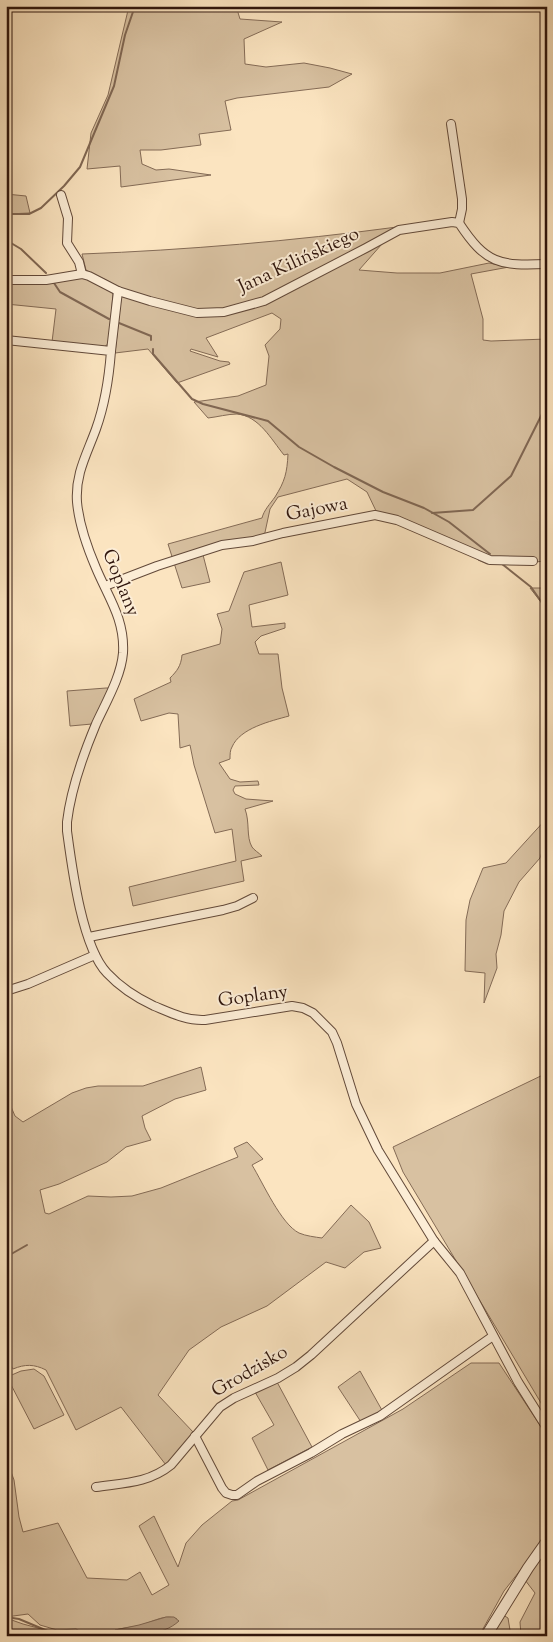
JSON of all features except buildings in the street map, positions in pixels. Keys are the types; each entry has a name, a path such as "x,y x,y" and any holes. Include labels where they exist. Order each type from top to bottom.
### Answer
{"street":[{"path":"452,124 462,199 459,223 480,251 492,259 518,265 547,264"},
{"path":"6,280 46,280 82,274 79,262 67,243 68,218 61,195"},
{"name":"Jana Kilińskiego","path":"82,274 118,292 150,301 197,313 224,312 270,297 399,230 445,223 459,223"},
{"name":"Goplany","path":"118,292 105,396 96,429 78,473 77,485 80,518 89,549 116,608 121,626 123,654 114,684 82,758 67,822 76,886 89,937 95,955 106,972 123,987 150,1004 185,1018 205,1020 292,1006 303,1008 313,1013 326,1024 338,1044 356,1104 378,1150 434,1241"},
{"path":"6,340 111,351"},
{"name":"Gajowa","path":"105,586 157,566 222,546 375,515 397,520 490,560 533,561"},
{"path":"89,937 223,910 253,898"},
{"path":"6,991 28,984 95,955"},
{"path":"434,1241 460,1273 523,1390 547,1428"},
{"name":"Grodzisko","path":"96,1487 137,1482 162,1473 172,1465 208,1420 227,1402 278,1378 311,1355 434,1241"},
{"path":"195,1436 222,1488 232,1496 237,1495 257,1481 311,1453 342,1434 380,1416 493,1336"},
{"path":"486,1636 530,1563 547,1541"}],"shaded area":[{"path":"129,6 236,6 240,19 282,22 244,39 245,64 266,67 304,63 352,74 329,87 225,101 231,130 199,134 201,145 161,150 140,150 142,164 156,170 169,169 211,175 121,187 120,166 87,169 91,133 108,95"},
{"path":"6,194 26,196 30,213 7,214 6,219"},
{"path":"397,227 359,270 397,273 440,273 489,263 509,267 471,274 483,319 483,340 547,339 547,561 534,562 504,558 508,564 487,564 478,560 480,555 377,513 367,492 347,479 278,497 270,509 264,537 202,551 210,582 182,588 168,544 262,518 283,481 288,454 284,455 264,429 252,419 237,414 208,418 194,402 238,396 266,385 269,356 265,345 280,329 281,319 272,313 206,338 218,357 191,349 190,351 229,362 230,364 177,383 148,349 115,353 122,290 86,270 82,254 239,244"},
{"path":"78,277 97,282 113,293 109,343 103,348 52,342 56,309 6,304 6,282"},
{"path":"281,562 288,595 249,605 252,627 285,623 285,628 261,636 255,642 259,654 278,654 282,688 289,716 249,730 236,740 231,748 230,759 219,763 230,779 240,782 258,781 259,785 235,786 233,790 235,794 246,799 273,801 245,809 250,843 262,856 241,861 244,881 133,906 129,887 236,861 232,829 215,833 194,765 190,745 180,748 178,714 169,713 141,721 134,699 171,682 170,678 178,668 182,655 220,644 222,629 217,614 229,611 244,572"},
{"path":"530,588 547,588 547,613 544,606"},
{"path":"109,688 92,724 70,726 67,691"},
{"path":"547,818 547,836 540,858 519,882 504,911 496,954 497,968 484,1003 485,973 465,971 466,920 470,900 483,868 506,863"},
{"path":"201,1067 206,1090 175,1099 142,1116 151,1140 126,1147 107,1162 59,1184 40,1190 45,1213 49,1214 88,1196 132,1196 161,1188 238,1157 234,1148 247,1142 263,1159 252,1165 279,1212 292,1228 302,1234 322,1238 351,1205 369,1222 381,1248 364,1252 345,1268 326,1262 267,1306 221,1327 189,1350 158,1395 194,1433 166,1465 121,1407 76,1430 46,1370 29,1365 13,1369 6,1357 6,1095 15,1116 23,1122 72,1093 86,1088 98,1086 143,1086"},
{"path":"547,1073 547,1413 403,1172 393,1147"},
{"path":"471,1363 499,1363 547,1436 547,1536 504,1591 479,1636 134,1636 154,1633 177,1619 168,1617 139,1626 115,1630 113,1636 89,1636 76,1629 57,1630 40,1625 28,1614 6,1617 6,1458 14,1480 23,1532 58,1523 87,1578 127,1580 140,1572 152,1595 169,1585 139,1526 154,1516 178,1567 186,1543 202,1525 232,1501 238,1500 403,1409"},
{"path":"34,1369 44,1376 64,1415 34,1429 7,1377 21,1371"},
{"path":"360,1371 383,1412 361,1422 338,1387"},
{"path":"277,1382 312,1447 268,1470 252,1438 274,1425 255,1392"},
{"path":"547,1546 547,1636 521,1636 520,1622 535,1593 525,1580"},
{"path":"503,1615 508,1618 511,1636 490,1636"},
{"path":"166,1617 174,1617 179,1621 165,1630 157,1632 113,1636 115,1630"},
{"path":"6,1618 23,1624 68,1636 6,1636"}],"waterway":[{"path":"6,214 29,214 41,208 64,186 80,167 114,86 125,35 135,6"},
{"path":"6,240 21,249 46,273"},
{"path":"54,283 60,292 109,319"},
{"path":"119,323 151,336 151,340"},
{"path":"153,349 153,354 192,399 203,404 268,421 299,447 334,467 383,492 424,508 449,522 490,554"},
{"path":"432,513 473,510 511,476 547,404"},
{"path":"502,564 531,587 547,610"},
{"path":"6,1257 27,1245"},
{"path":"6,1617 19,1619 50,1632 73,1636"}]}
